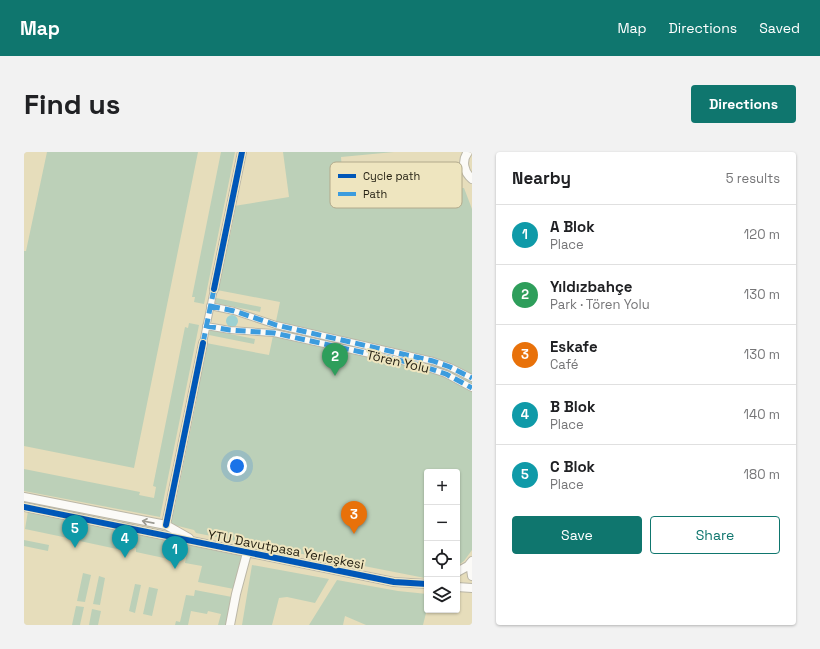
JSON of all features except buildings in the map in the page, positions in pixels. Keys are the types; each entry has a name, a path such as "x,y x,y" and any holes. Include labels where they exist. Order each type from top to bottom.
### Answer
{"street":[{"path":"166,525 242,152"},
{"path":"468,152 465,156 464,166 468,175 472,179"},
{"name":"Tören Yolu","path":"210,306 234,311 276,325 418,356 450,366 472,378"},
{"name":"Tören Yolu","path":"206,326 230,330 274,333 424,366 446,374 472,388"},
{"name":"YTU Davutpasa Yerleşkesi","path":"24,497 166,525 196,542"},
{"name":"YTU Davutpasa Yerleşkesi","path":"24,507 394,582 424,584"},
{"name":"YTU Davutpasa Yerleşkesi","path":"230,625 236,594 247,553"},
{"path":"460,570 472,562"},
{"path":"472,562 472,576"},
{"path":"460,587 472,588"}],"shaded area":[{"path":"24,152 472,152 472,625 24,625"}],"green space":[{"path":"47,152 198,152 134,468 24,446 24,251 26,251"},
{"path":"221,152 235,152 204,304 194,302 195,297 192,297"},
{"path":"283,152 394,152 341,157 341,162 330,162 330,208 462,208 462,188 464,188 472,209 472,550 460,564 460,469 424,469 424,578 196,533 194,530 170,524 172,506 175,506 197,398 193,397 206,343 269,355 280,302 217,290 227,236 230,236 235,210 233,209 234,206 289,197"},
{"path":"216,298 261,307 260,312 215,303"},
{"path":"189,323 199,325 160,517 24,491 24,469 140,492 139,495 154,498 156,487 153,486 185,327 188,328"},
{"path":"210,330 255,339 254,344 209,335"},
{"path":"28,511 72,520 68,538 25,529"},
{"path":"79,521 127,531 124,546 118,544 117,549 75,540"},
{"path":"134,532 182,542 178,561 136,552 136,548 130,547"},
{"path":"24,540 49,545 48,551 24,546"},
{"path":"189,543 244,554 234,589 198,582 202,566 185,563"},
{"path":"252,565 329,579 315,603 287,597 279,598 272,625 242,625"},
{"path":"83,573 91,575 85,602 77,601"},
{"path":"99,576 105,578 100,605 93,604"},
{"path":"337,580 398,591 424,594 424,613 426,613 423,625 366,625 345,616 343,625 309,625"},
{"path":"135,584 141,585 135,613 129,611"},
{"path":"149,587 158,589 152,616 143,614"},
{"path":"195,590 232,597 228,625 218,625 221,614 208,611 207,614 191,611 188,625 175,625 176,621 180,622 186,595 194,596"},
{"path":"76,606 84,607 80,625 72,625"},
{"path":"92,609 101,611 98,625 89,625"}],"water":[{"path":"234,315 237,316 237,326 230,327 227,326 226,319 227,316"}],"marked path":[{"path":"203,343 214,289"},
{"path":"210,306 234,311 276,325 433,361 450,367 472,378"},
{"path":"206,326 230,330 274,333 416,364 446,374 472,388"}],"cycle path":[{"path":"214,289 242,152"},
{"path":"166,525 203,343"},
{"path":"24,507 394,582 424,584"}],"place":[{"name":"Yıldızbahçe","path":"335,376"},
{"name":"Eskafe","path":"354,534"},
{"name":"C Blok","path":"75,548"},
{"name":"B Blok","path":"125,558"},
{"name":"A Blok","path":"175,569"}]}
